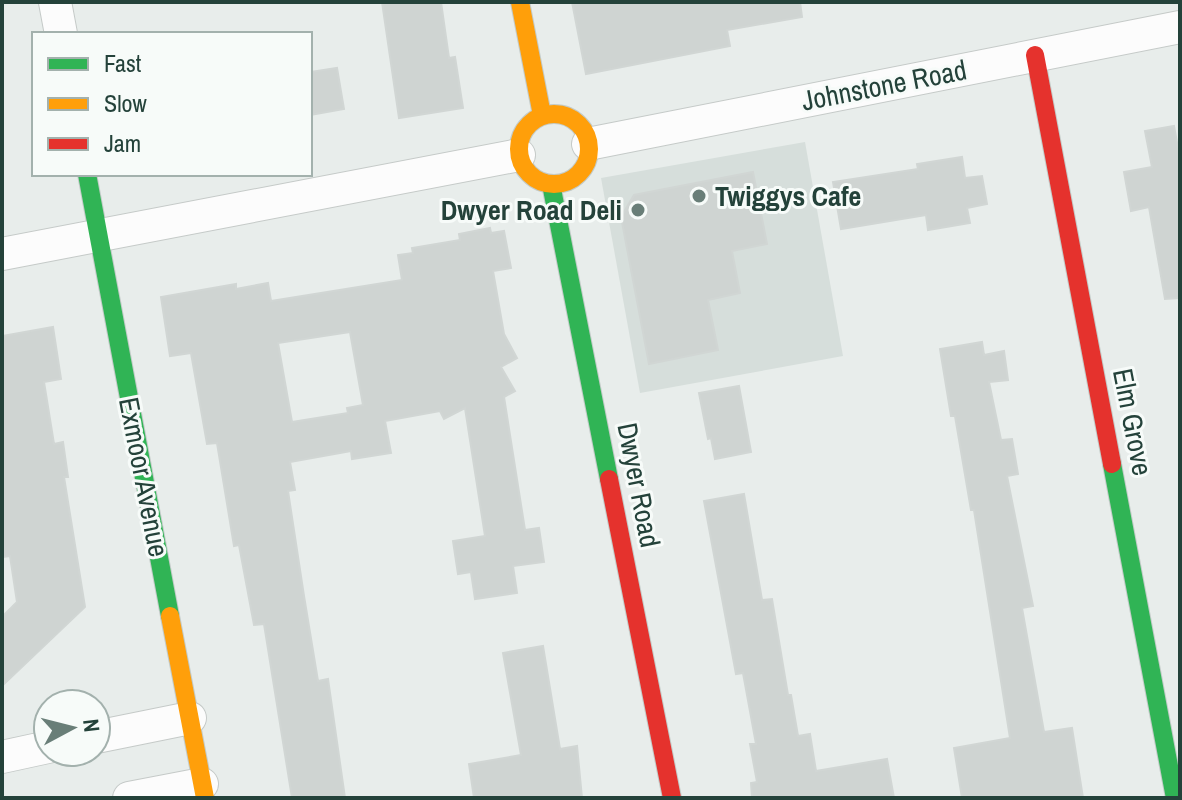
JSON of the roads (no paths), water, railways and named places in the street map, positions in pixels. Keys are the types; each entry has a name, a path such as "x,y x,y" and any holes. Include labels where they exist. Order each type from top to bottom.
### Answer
{"street":[{"path":"55,2 61,32"},
{"path":"520,2 542,115"},
{"name":"Johnstone Road","path":"588,144 1180,27"},
{"name":"Elm Grove","path":"1035,55 1175,798"},
{"path":"554,113 576,122 588,144 588,156 583,167 564,182 551,184 529,174 519,155 523,131 542,115 554,113"},
{"path":"2,254 519,155"},
{"path":"87,176 99,236"},
{"name":"Dwyer Road","path":"551,184 672,798"},
{"name":"Exmoor Avenue","path":"99,236 203,791 129,798"},
{"path":"112,734 190,718"},
{"path":"2,757 32,750"}],"place":[{"name":"Twiggys Cafe","path":"699,196"},
{"name":"Dwyer Road Deli","path":"638,210"}]}
